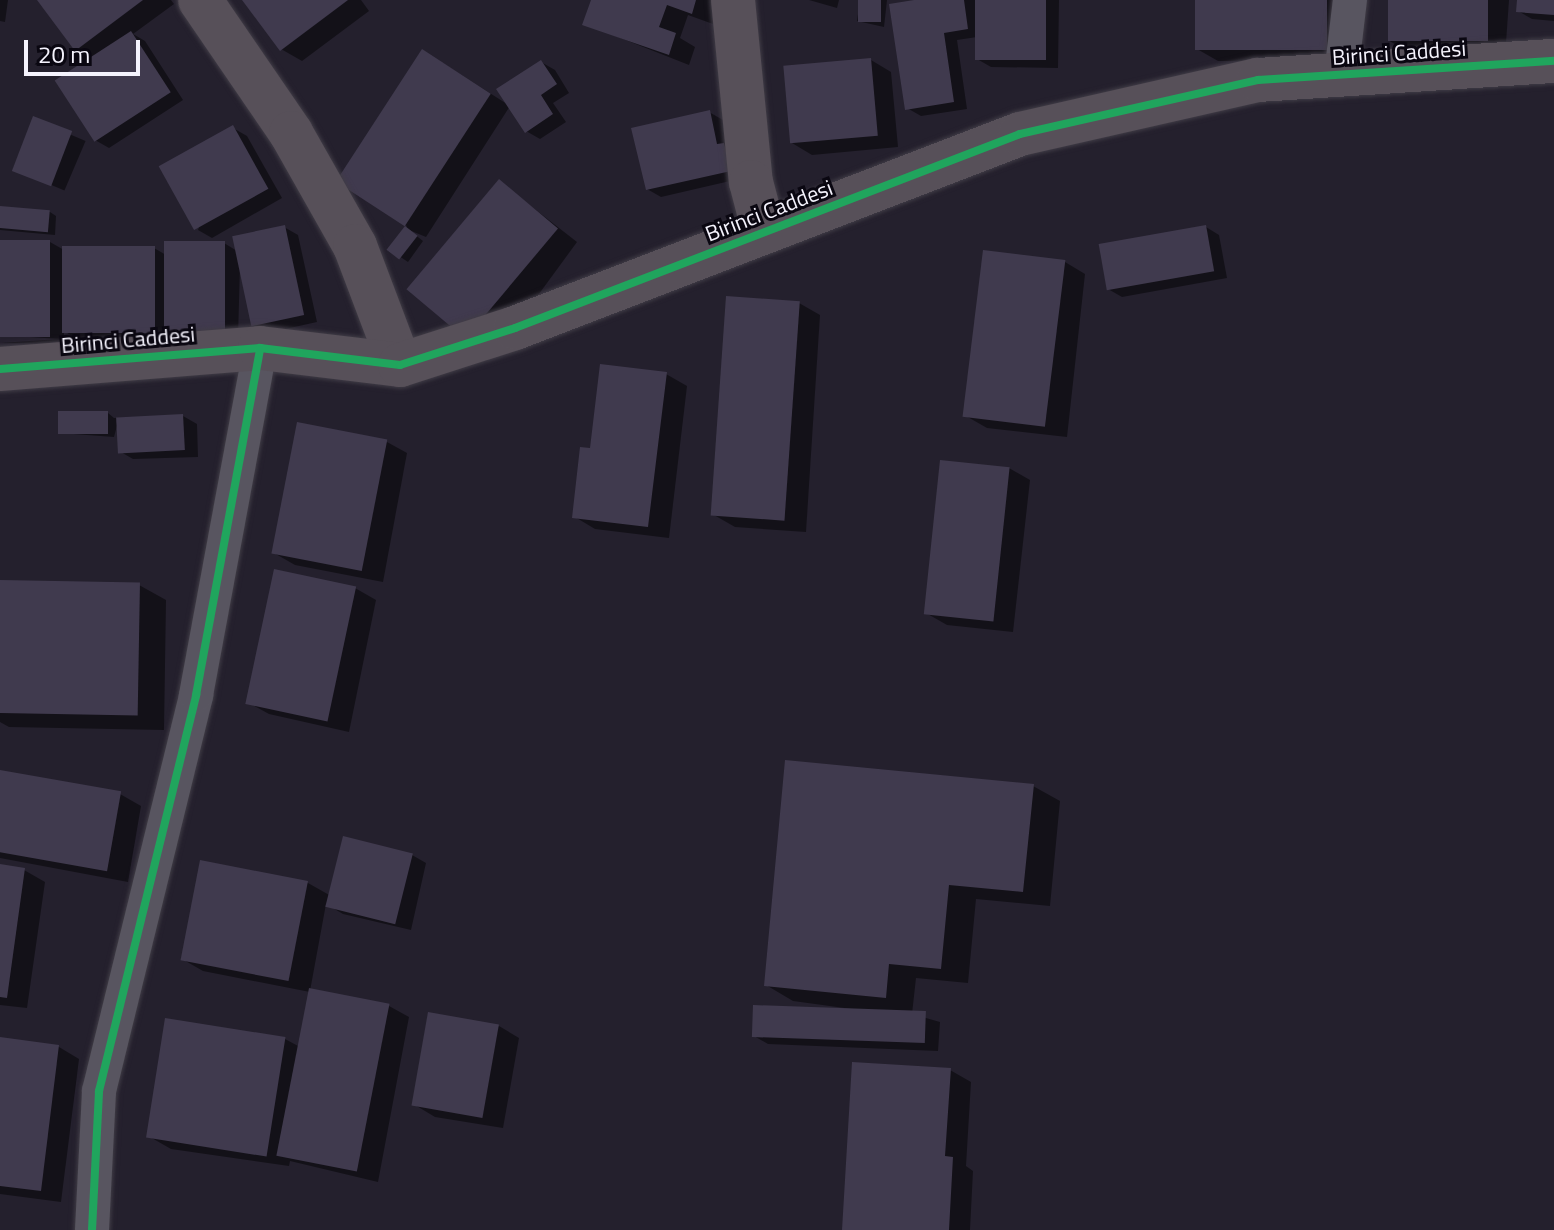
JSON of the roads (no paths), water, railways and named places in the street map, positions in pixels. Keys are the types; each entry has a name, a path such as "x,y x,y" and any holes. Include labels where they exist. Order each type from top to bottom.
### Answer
{"street":[{"path":"200,0 291,133 355,246 400,365"},
{"path":"733,0 751,182 764,232"},
{"path":"1341,75 1350,0"},
{"name":"Birinci Caddesi","path":"0,369 260,348 400,365 515,328 1020,134 1258,80 1554,61"},
{"path":"92,1230 99,1091 196,695 260,348"}]}
